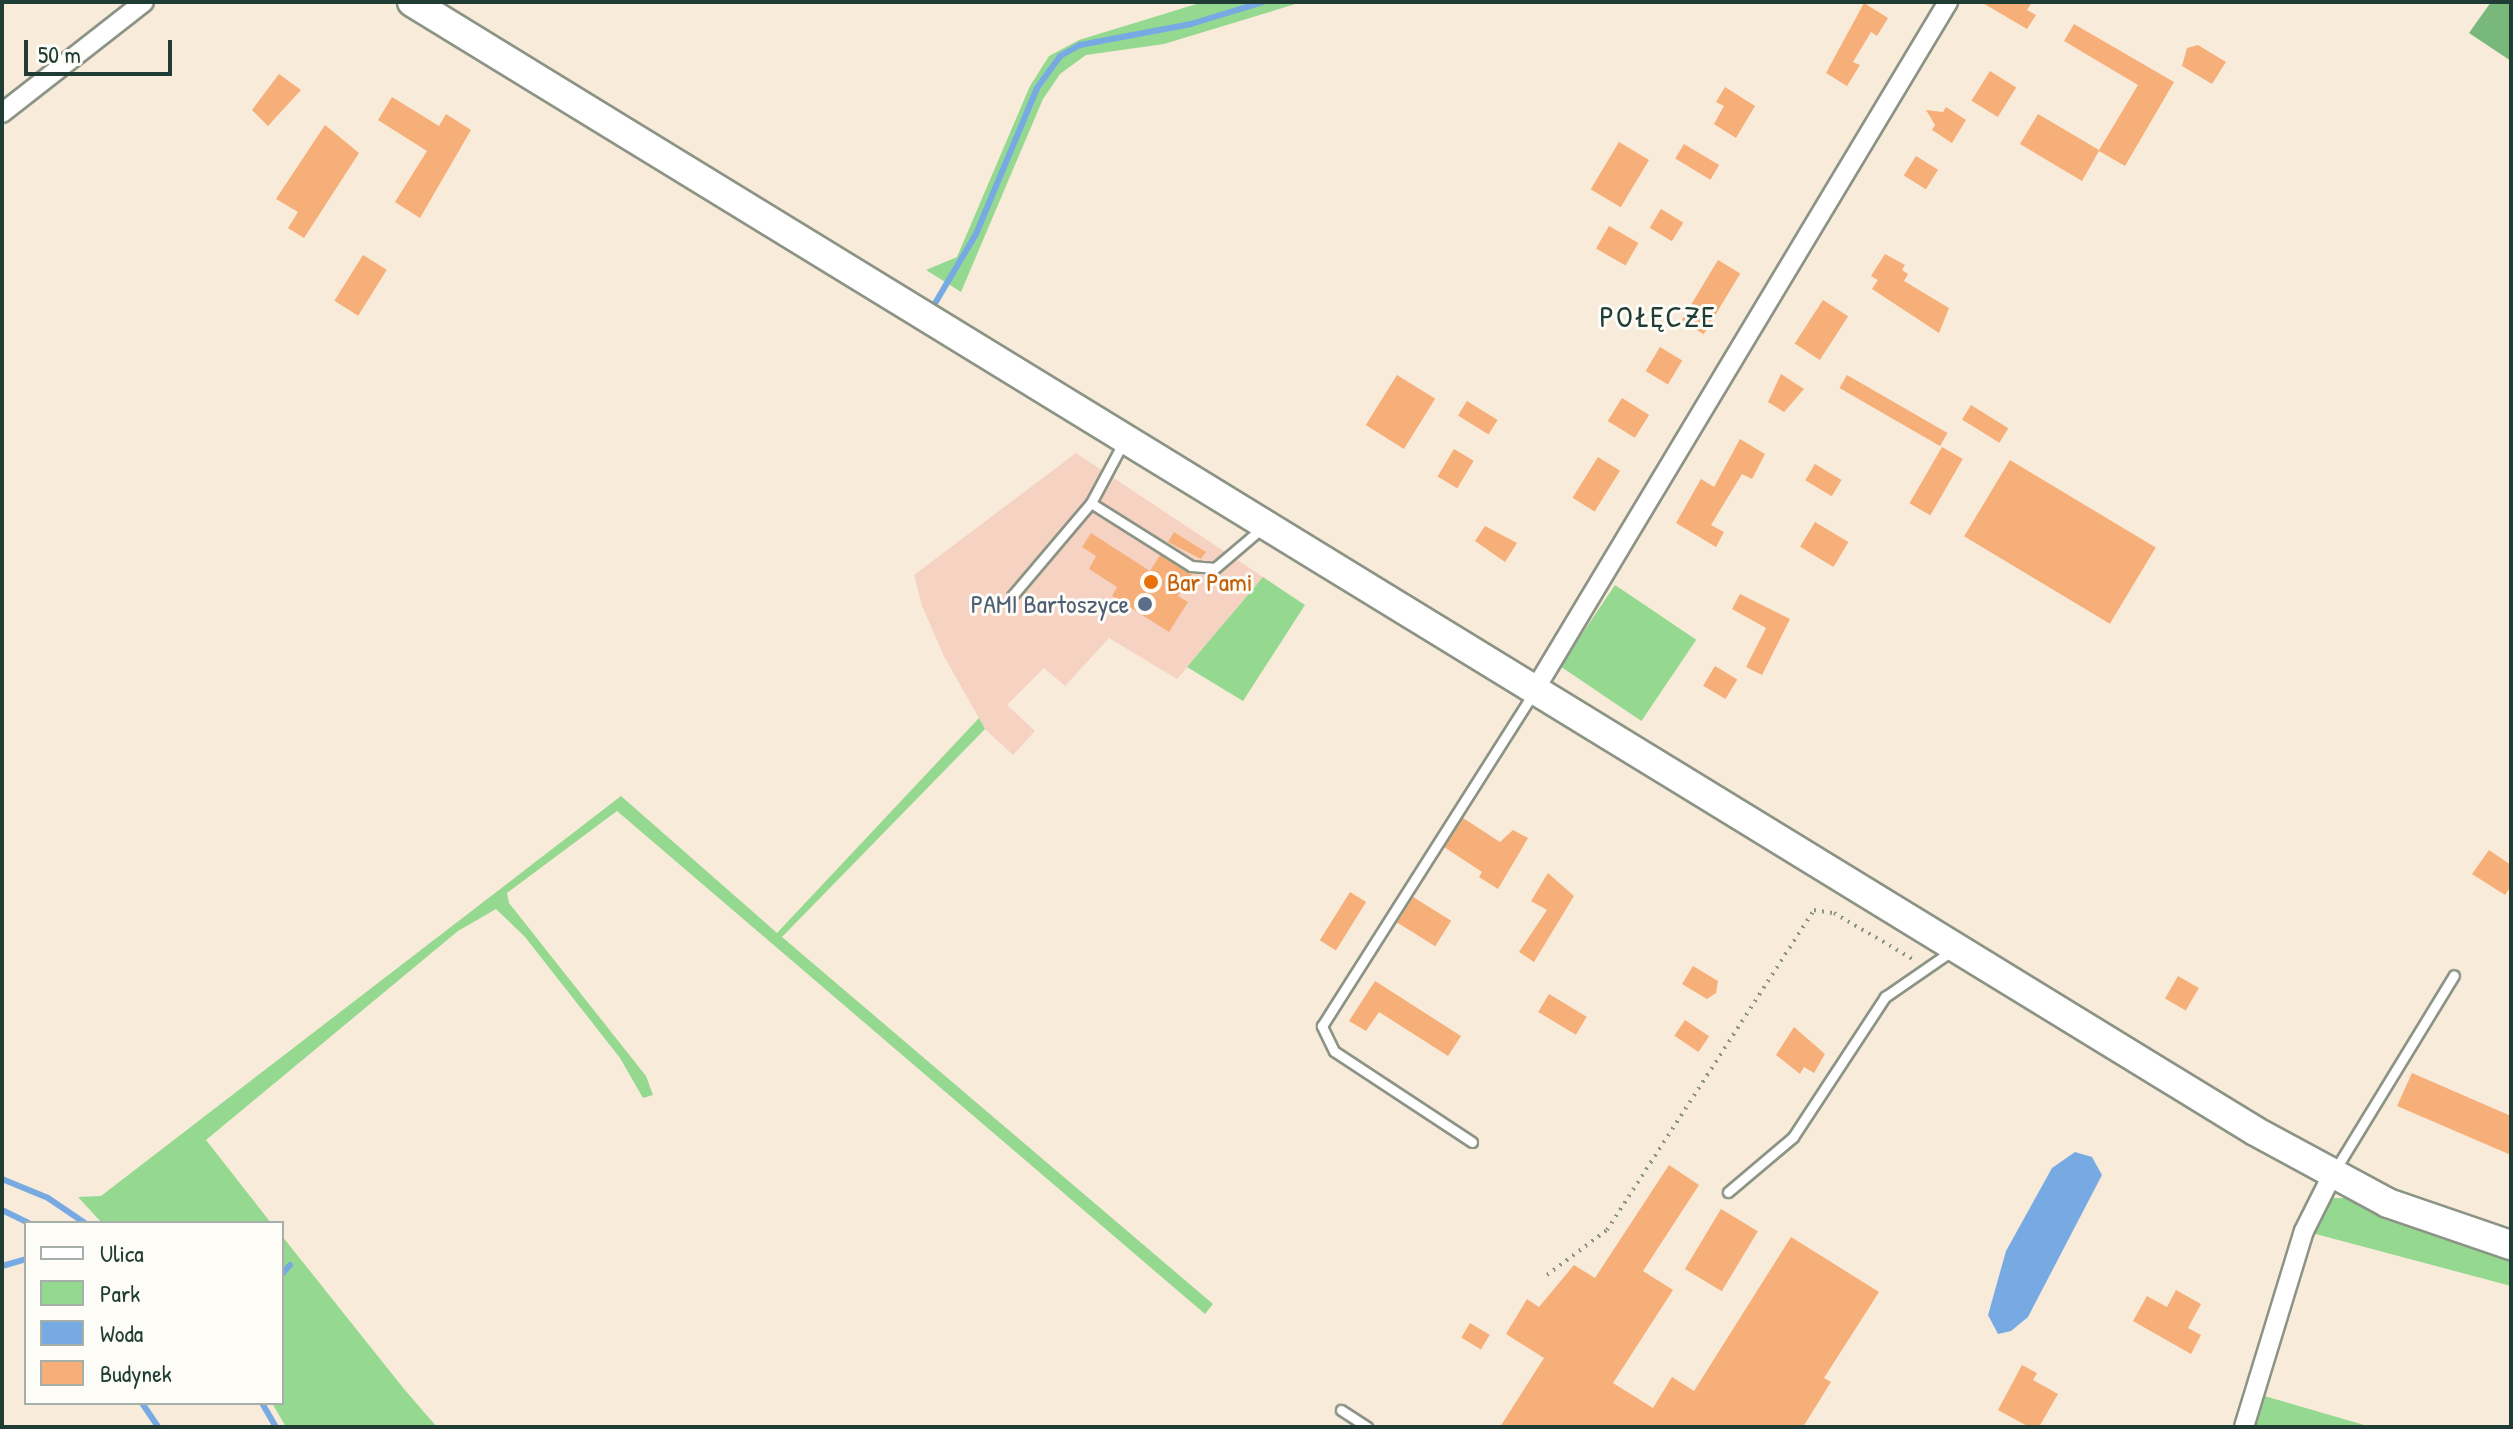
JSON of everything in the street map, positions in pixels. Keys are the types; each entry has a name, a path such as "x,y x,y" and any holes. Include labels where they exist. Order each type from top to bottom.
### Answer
{"main road":[{"path":"412,2 1953,950 2332,1175 2447,1226 2511,1245"}],"street":[{"path":"2,113 144,2"},
{"path":"1534,691 1948,2"},
{"path":"2244,1427 2304,1231 2332,1175"}],"lane":[{"path":"1012,596 1091,503 1124,439"},
{"path":"1091,503 1202,570 1228,559 1265,526"},
{"path":"1472,1142 1334,1051 1322,1026 1534,691"},
{"path":"1728,1192 1793,1137 1885,997 1953,950"},
{"path":"2332,1175 2454,975"},
{"path":"1341,1410 1367,1427"}],"path":[{"path":"1547,1275 1607,1230 1814,910 1834,913 1929,967"}],"shaded area":[{"path":"1076,453 1263,577 1177,679 1109,638 1065,686 1044,668 1007,705 1035,731 1013,755 985,729 944,656 922,606 914,575"}],"green space":[{"path":"1203,2 1302,2 1164,44 1086,55 1060,74 1043,99 961,292 926,270 957,257 1030,86 1049,56 1079,40"},
{"path":"2491,2 2511,2 2511,61 2469,33"},
{"path":"1263,577 1305,605 1243,701 1187,667"},
{"path":"1615,585 1696,640 1641,721 1560,666"},
{"path":"979,718 985,729 782,937 1213,1304 1205,1314 617,811 507,893 509,903 646,1076 653,1095 643,1098 620,1058 525,937 496,909 458,931 206,1140 269,1221 100,1221 78,1197 101,1196 621,796 777,933"},
{"path":"2333,1198 2350,1198 2511,1261 2511,1286 2312,1233"},
{"path":"284,1239 437,1427 286,1427 273,1405 284,1405"},
{"path":"2261,1395 2371,1427 2252,1427"}],"water":[{"path":"2075,1152 2092,1157 2102,1175 2028,1317 2011,1331 1998,1334 1988,1315 2006,1251 2052,1168"}],"building":[{"path":"1981,2 2032,2 2027,10 2036,15 2027,29"},
{"path":"1864,3 1888,18 1877,36 1871,32 1853,62 1860,65 1847,86 1826,73"},
{"path":"2074,24 2174,82 2125,166 2099,151 2082,181 2020,144 2038,114 2099,150 2138,85 2064,41"},
{"path":"2198,45 2226,62 2212,84 2182,66 2187,48"},
{"path":"1990,71 2016,87 1998,117 1971,101"},
{"path":"279,74 301,90 268,126 252,110"},
{"path":"1725,87 1755,106 1736,138 1714,124 1724,106 1716,102"},
{"path":"392,97 439,126 446,114 471,130 420,218 395,202 427,151 378,120"},
{"path":"1946,107 1966,120 1952,143 1932,130 1935,125 1926,110 1943,112"},
{"path":"325,125 359,153 304,238 288,228 298,212 276,199"},
{"path":"1619,142 1649,160 1621,207 1591,189"},
{"path":"1684,144 1719,165 1710,180 1675,159"},
{"path":"1916,156 1938,170 1926,189 1904,176"},
{"path":"1661,209 1683,222 1672,241 1650,228"},
{"path":"1609,226 1638,243 1625,266 1596,249"},
{"path":"1885,254 1905,265 1902,270 1908,274 1904,281 1949,308 1939,333 1872,289 1878,280 1871,276"},
{"path":"363,255 387,270 358,316 334,301"},
{"path":"1718,260 1740,273 1704,334 1681,321"},
{"path":"1823,300 1848,316 1820,360 1795,344"},
{"path":"1660,347 1682,360 1668,384 1646,371"},
{"path":"1781,374 1804,389 1784,412 1768,402"},
{"path":"1397,375 1435,399 1404,449 1366,425"},
{"path":"1847,375 1947,433 1940,446 1840,388"},
{"path":"1622,398 1649,415 1635,438 1608,421"},
{"path":"1467,401 1498,420 1489,434 1458,415"},
{"path":"1971,405 2008,428 1999,443 1962,419"},
{"path":"1740,439 1765,454 1752,479 1742,474 1711,525 1724,532 1716,547 1676,523 1701,479 1714,487"},
{"path":"1942,447 1963,459 1930,515 1910,503"},
{"path":"1454,449 1474,461 1457,488 1438,476"},
{"path":"1598,457 1620,471 1595,511 1573,498"},
{"path":"2010,460 2156,548 2110,624 1964,536"},
{"path":"1815,464 1842,480 1832,496 1805,480"},
{"path":"1815,522 1848,542 1833,567 1800,547"},
{"path":"1485,526 1517,543 1505,562 1475,541"},
{"path":"1174,532 1206,552 1201,559 1168,542"},
{"path":"1091,533 1150,571 1160,555 1192,574 1178,596 1188,602 1169,632 1112,596 1117,587 1089,569 1096,556 1082,547"},
{"path":"1740,594 1790,619 1762,675 1746,667 1766,628 1732,609"},
{"path":"1715,666 1737,679 1725,699 1703,686"},
{"path":"1463,818 1500,842 1513,830 1528,838 1498,889 1479,877 1482,872 1444,847"},
{"path":"2489,850 2511,865 2511,886 2505,895 2472,874"},
{"path":"1548,873 1574,896 1534,962 1519,952 1547,910 1531,901"},
{"path":"1350,892 1366,902 1336,950 1320,940"},
{"path":"1413,897 1451,921 1435,946 1397,922"},
{"path":"1693,966 1718,981 1716,993 1707,999 1682,984"},
{"path":"2178,976 2199,988 2186,1011 2165,999"},
{"path":"1375,981 1461,1036 1448,1056 1379,1012 1366,1031 1349,1021"},
{"path":"1549,994 1587,1017 1576,1035 1538,1012"},
{"path":"1685,1020 1709,1036 1698,1052 1674,1036"},
{"path":"1794,1027 1825,1054 1814,1073 1804,1067 1800,1074 1776,1055"},
{"path":"2412,1073 2511,1116 2511,1155 2397,1106"},
{"path":"1669,1165 1699,1185 1643,1271 1673,1290 1613,1383 1653,1408 1672,1377 1694,1391 1791,1237 1879,1292 1824,1378 1831,1382 1803,1427 1500,1427 1544,1358 1506,1334 1527,1299 1539,1307 1574,1265 1595,1278"},
{"path":"1721,1209 1758,1231 1722,1291 1685,1269"},
{"path":"2176,1290 2201,1304 2188,1328 2201,1335 2191,1354 2133,1321 2147,1296 2167,1307"},
{"path":"1470,1323 1490,1335 1481,1349 1461,1338"},
{"path":"2022,1365 2037,1373 2033,1380 2058,1394 2039,1427 2029,1427 1998,1410"}],"waterway":[{"path":"934,305 976,234 1037,88 1060,56 1080,45 1191,24 1263,2"},
{"path":"2,1179 48,1198 82,1221"},
{"path":"2,1210 25,1221"},
{"path":"2,1266 24,1260"},
{"path":"284,1272 290,1265"},
{"path":"143,1405 158,1427"},
{"path":"263,1405 276,1427"}],"place":[{"name":"Bar Pami","path":"1151,582"},
{"name":"PAMI Bartoszyce","path":"1145,604"}],"district":[{"name":"POŁĘCZE","path":"1658,316"}]}
